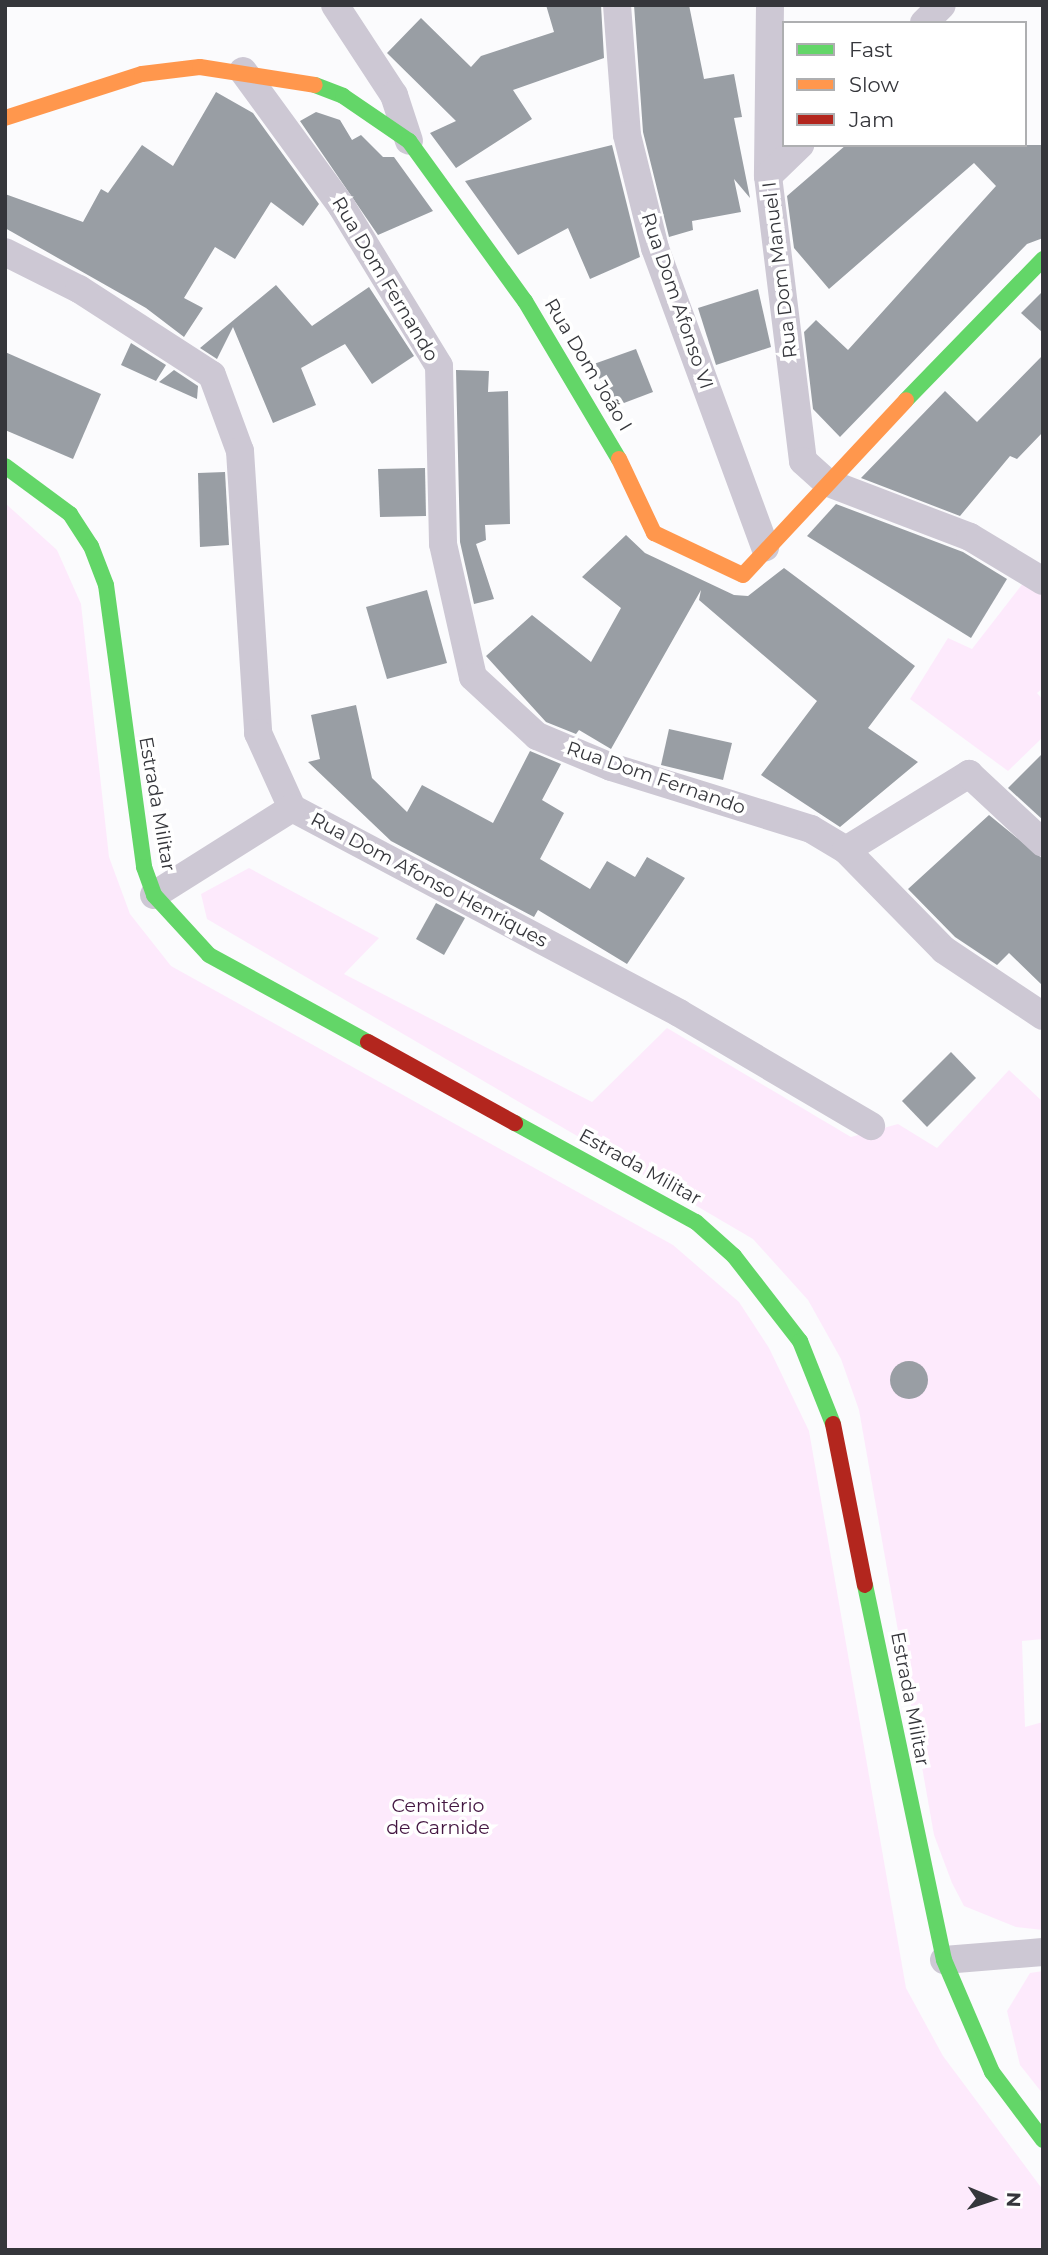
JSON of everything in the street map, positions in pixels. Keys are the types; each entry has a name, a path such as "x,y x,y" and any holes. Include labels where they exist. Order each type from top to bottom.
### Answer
{"street":[{"path":"335,5 394,95 408,141"},
{"name":"Rua Dom Afonso VI","path":"617,5 627,135 655,248 765,547"},
{"name":"Rua Dom Manuel I","path":"770,5 768,176 803,461 826,482"},
{"path":"926,21 942,5"},
{"name":"Rua Dom João I","path":"5,118 142,74 200,67 305,81 343,96 408,141 525,301 607,433 654,533 743,575 765,547 826,482 1043,259"},
{"name":"Rua Dom Fernando","path":"243,71 342,207 439,366 443,544 473,677 537,736 611,767 811,829 846,850 944,950 1043,1016"},
{"path":"768,176 798,147"},
{"name":"Rua Dom Afonso Henriques","path":"5,251 79,289 212,375 240,451 258,733 292,808 679,1013 871,1126"},
{"name":"Estrada Militar","path":"5,466 70,514 91,546 106,585 124,740 144,867 155,895 209,955 696,1222 774,1302 800,1341 839,1439 884,1687 944,1959 992,2072 1043,2140"},
{"path":"826,482 970,537 1043,580"},
{"path":"846,850 969,774 1043,843"},
{"path":"155,895 292,808"},
{"path":"944,1959 1043,1952"}],"green space":[{"name":"Cemitério de Carnide","path":"5,503 57,550 81,604 109,857 130,914 171,966 673,1245 739,1302 769,1348 809,1431 906,1988 943,2056 1043,2190 1043,2250 5,2250"},
{"path":"1024,582 1043,596 1043,688 1037,693 1043,700 1043,737 1008,771 910,699 948,638 972,649"},
{"path":"249,868 379,938 344,974 592,1102 667,1028 851,1137 898,1124 937,1148 1009,1070 1043,1102 1043,1639 1022,1641 1025,1727 1043,1722 1043,1930 1016,1927 964,1906 952,1883 934,1835 859,1410 841,1359 808,1300 753,1239 207,919 201,894"},
{"path":"1043,1971 1043,2094 1020,2065 1007,2011 1030,1973"}],"building":[{"path":"546,5 601,5 604,58 513,90 532,119 456,168 430,133 456,121 387,53 421,18 471,67 481,56 554,32"},
{"path":"634,5 689,5 704,79 734,74 742,117 734,118 750,198 734,179 741,212 692,221 693,230 669,237 643,132"},
{"path":"216,92 253,113 319,204 303,226 271,202 235,259 215,247 184,298 203,308 184,337 146,308 5,228 5,194 83,222 101,189 108,193 142,145 173,166"},
{"path":"316,112 340,120 352,140 361,135 383,157 394,157 433,211 378,235 300,121"},
{"path":"612,145 640,257 590,279 568,228 518,255 465,181"},
{"path":"1043,145 1043,238 1027,244 840,437 813,409 804,332 816,320 848,350 996,186 974,163 829,289 794,248 787,196 844,147"},
{"path":"276,285 312,326 369,287 414,356 372,384 345,344 301,368 316,405 273,423 233,327 217,359 200,348"},
{"path":"758,289 771,347 716,365 698,308"},
{"path":"1043,291 1043,333 1021,313"},
{"path":"131,343 166,365 156,381 121,365"},
{"path":"636,349 653,392 616,406 591,365"},
{"path":"5,352 101,394 73,459 5,430"},
{"path":"1043,355 1043,432 1017,459 1010,456 960,516 861,478 945,391 977,422"},
{"path":"174,370 198,386 197,399 159,382"},
{"path":"456,370 489,371 488,392 508,391 510,524 485,525 486,540 476,544 494,599 474,604 460,542"},
{"path":"425,468 426,516 380,517 378,469"},
{"path":"225,472 229,545 200,547 198,473"},
{"path":"836,504 963,552 1007,579 971,638 807,536"},
{"path":"626,535 645,553 734,595 748,596 784,568 915,666 868,728 918,762 840,827 761,775 817,701 699,600 701,590 611,749 579,730 576,734 546,722 486,656 532,615 591,662 621,608 582,577"},
{"path":"427,590 447,663 387,679 366,607"},
{"path":"356,705 372,778 407,812 422,785 493,823 530,751 561,764 542,800 564,813 540,859 590,889 607,861 635,877 647,857 685,878 627,964 538,910 534,917 391,841 308,762 320,759 311,715"},
{"path":"669,729 732,743 723,780 661,765"},
{"path":"1043,753 1043,820 1008,788"},
{"path":"989,815 1043,859 1043,986 1009,953 997,965 955,937 908,889"},
{"path":"436,903 465,918 444,955 416,939"},
{"path":"951,1052 976,1078 927,1127 902,1101"},
{"path":"909,1361 922,1367 928,1380 922,1393 909,1399 896,1393 890,1380 896,1367"}],"traffic: fast":[{"path":"315,85 343,96 409,141 525,301 619,459"},
{"path":"906,400 1043,259"},
{"path":"5,466 70,514 91,546 106,585 144,867 154,895 209,955 368,1042"},
{"path":"515,1123 696,1222 734,1256 800,1341 833,1424"},
{"path":"865,1585 944,1960 992,2072 1043,2140"}],"traffic: slow":[{"path":"5,118 142,74 200,67 315,85"},
{"path":"619,459 654,533 743,575 906,400"}],"traffic: jam":[{"path":"368,1042 515,1123"},
{"path":"833,1424 865,1585"}]}
